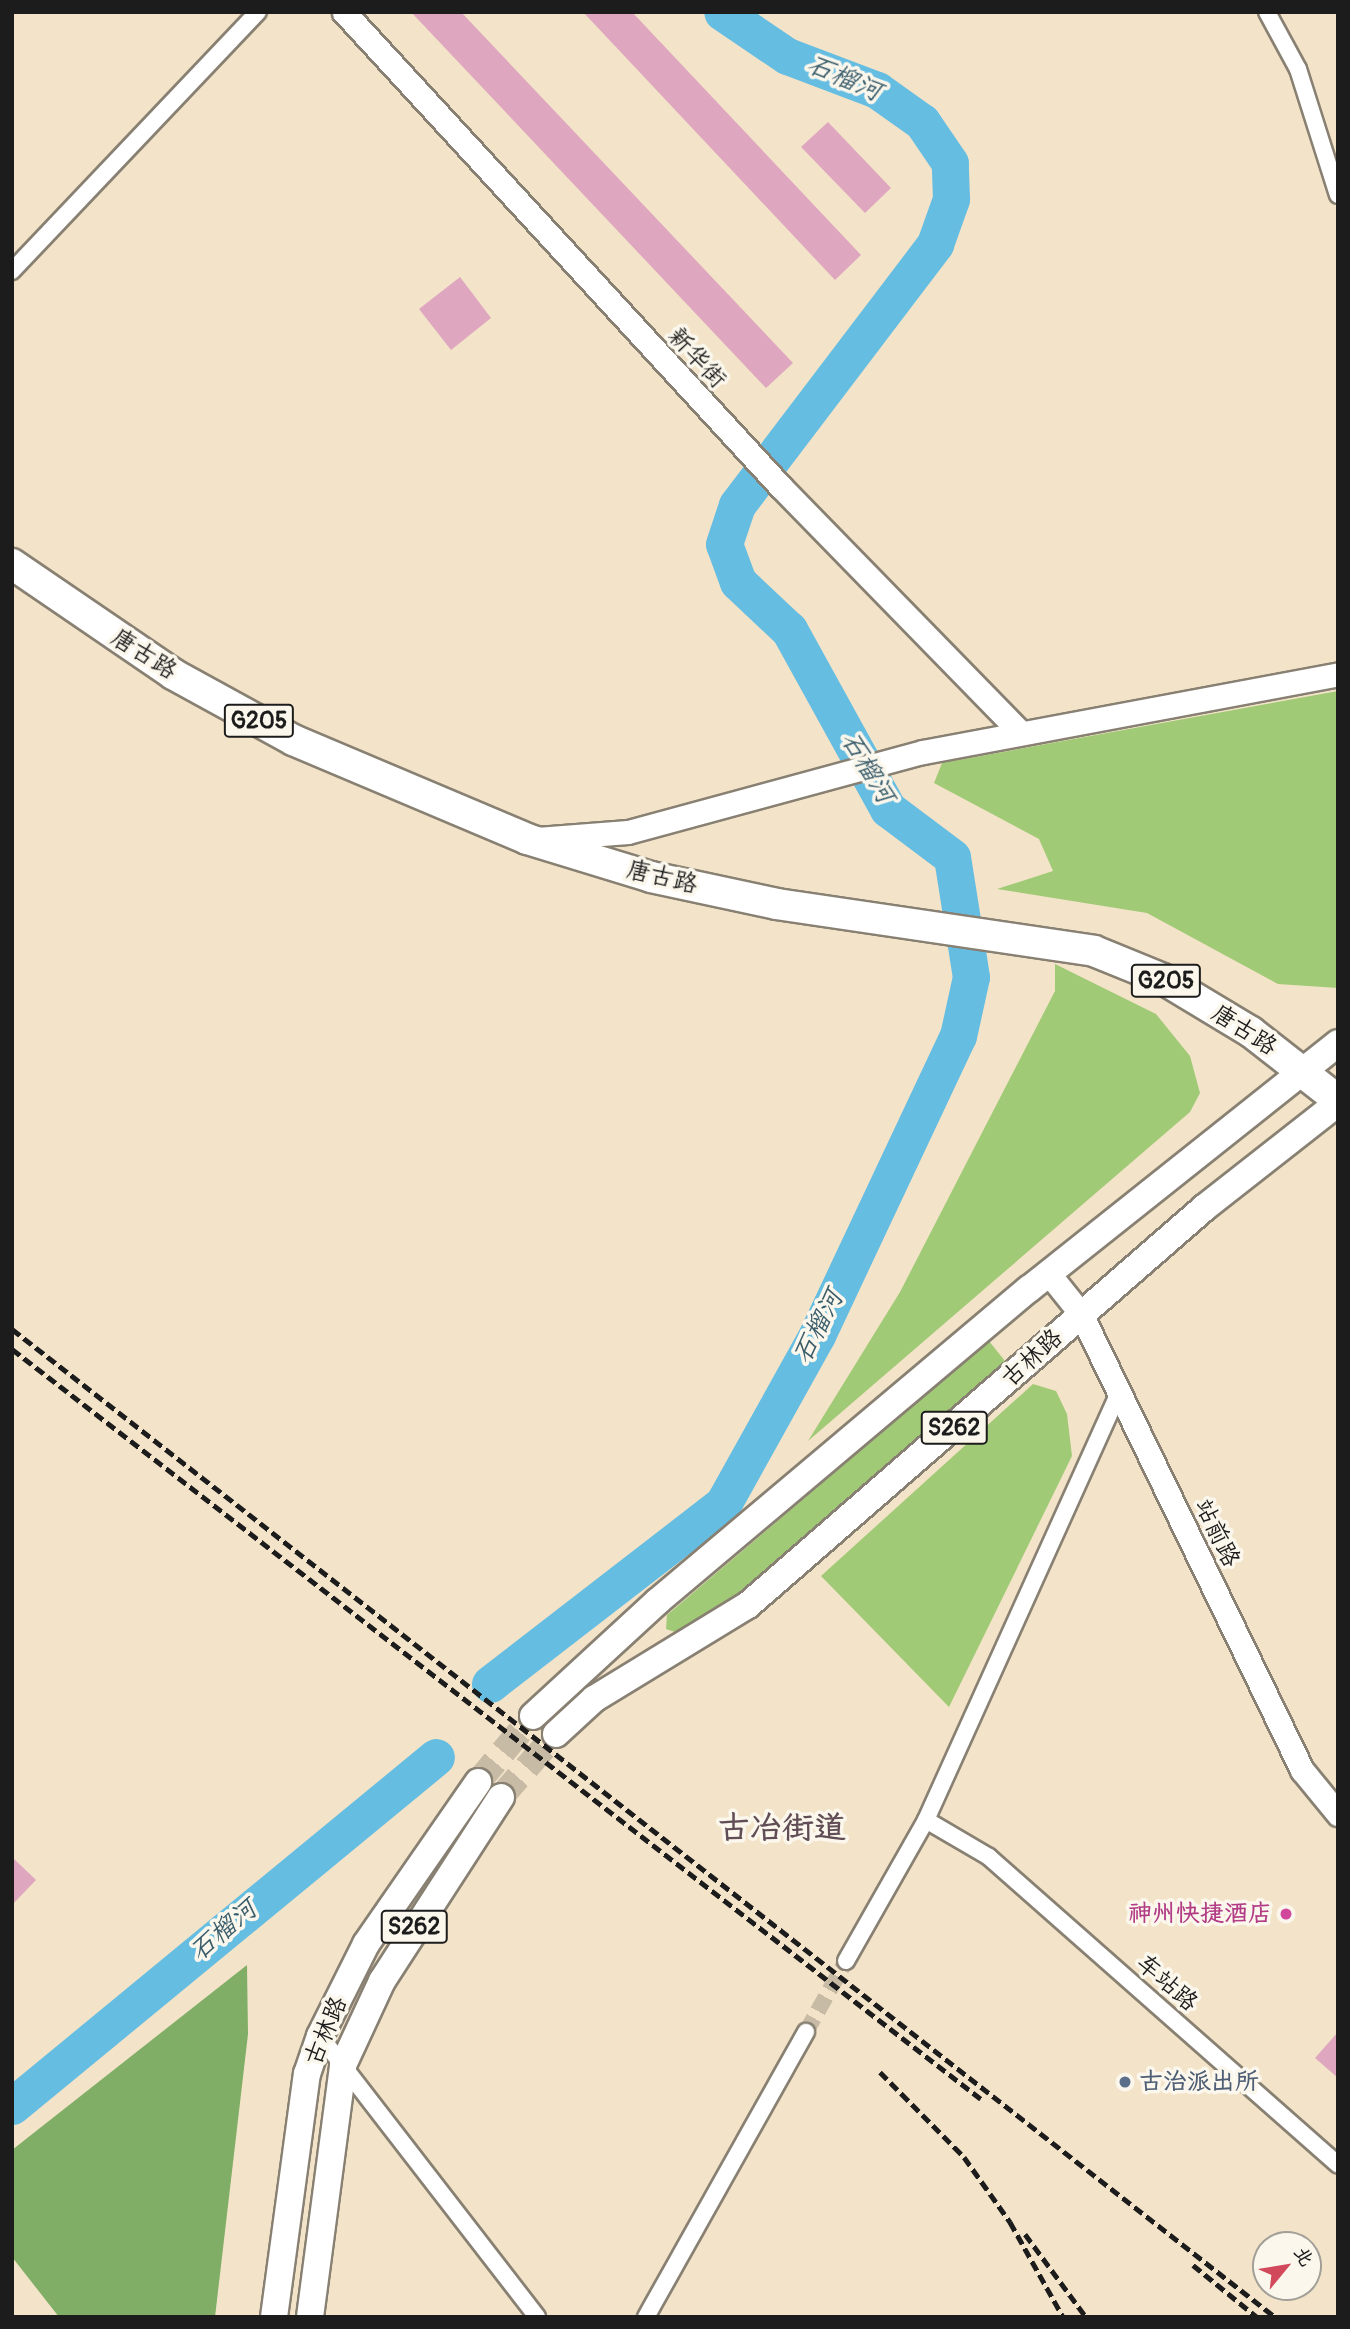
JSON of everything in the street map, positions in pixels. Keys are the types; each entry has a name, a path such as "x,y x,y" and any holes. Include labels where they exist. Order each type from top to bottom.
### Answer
{"highway":[{"name":"唐古路","path":"12,564 173,674 293,740 527,839 651,877 914,925 1012,934 1094,951 1163,979 1302,1070 1338,1102"}],"main road":[{"name":"S262","path":"533,1716 658,1601 1049,1273 1338,1043"},
{"name":"古林路","path":"556,1734 594,1699 748,1605 1081,1314 1338,1102"},
{"name":"古林路","path":"274,2317 307,2074 320,2036 366,1944 478,1782"},
{"name":"古林路","path":"310,2317 343,2065 382,1981 501,1797"}],"street":[{"path":"12,271 258,12"},
{"name":"新华街","path":"344,12 755,460 1020,732"},
{"path":"1267,12 1298,69 1338,195"},
{"path":"527,839 628,832 923,752 1338,674"},
{"name":"站前路","path":"1049,1273 1081,1314 1302,1770 1338,1814"},
{"path":"846,1961 926,1820 1119,1393"},
{"name":"车站路","path":"926,1820 989,1857 1338,2165"},
{"path":"646,2317 806,2032"},
{"path":"320,2036 537,2317"}],"green space":[{"path":"1338,691 1338,988 1278,984 1147,913 997,889 1053,871 1039,839 934,783 942,763"},
{"path":"1055,964 1156,1014 1190,1056 1200,1093 1190,1112 808,1441 900,1292 1055,991"},
{"path":"989,1341 1005,1361 996,1374 728,1604 678,1633 666,1629 667,1615"},
{"path":"1033,1384 1056,1391 1067,1414 1072,1456 949,1707 821,1576"},
{"path":"247,1965 248,2034 215,2317 59,2317 12,2257 12,2150"}],"building":[{"path":"411,12 461,12 793,363 766,388"},
{"path":"583,12 632,12 861,255 835,280"},
{"path":"828,122 891,188 865,213 801,147"},
{"path":"460,277 491,318 451,350 419,309"},
{"path":"12,1857 36,1880 12,1905"},
{"path":"1338,2032 1338,2078 1315,2058"}],"waterway":[{"name":"石榴河","path":"490,1684 723,1504 817,1335 958,1036 971,977 952,857 888,809 789,630 738,582 724,544 737,505 935,244 951,199 950,163 922,122 877,90 787,56 722,12"},
{"name":"石榴河","path":"12,2106 436,1757"}],"tunnel":[{"path":"478,1782 533,1716"},
{"path":"501,1797 556,1734"},
{"path":"806,2032 846,1961"}],"railway":[{"path":"12,1329 1275,2317"},
{"path":"12,1349 981,2099"},
{"path":"880,2072 964,2157 1010,2222 1063,2317"},
{"path":"1025,2234 1086,2317"},
{"path":"1193,2265 1257,2317"}],"place":[{"name":"神州快捷酒店","path":"1286,1914"},
{"name":"古治派出所","path":"1125,2082"}],"district":[{"name":"古冶街道","path":"782,1828"}]}
